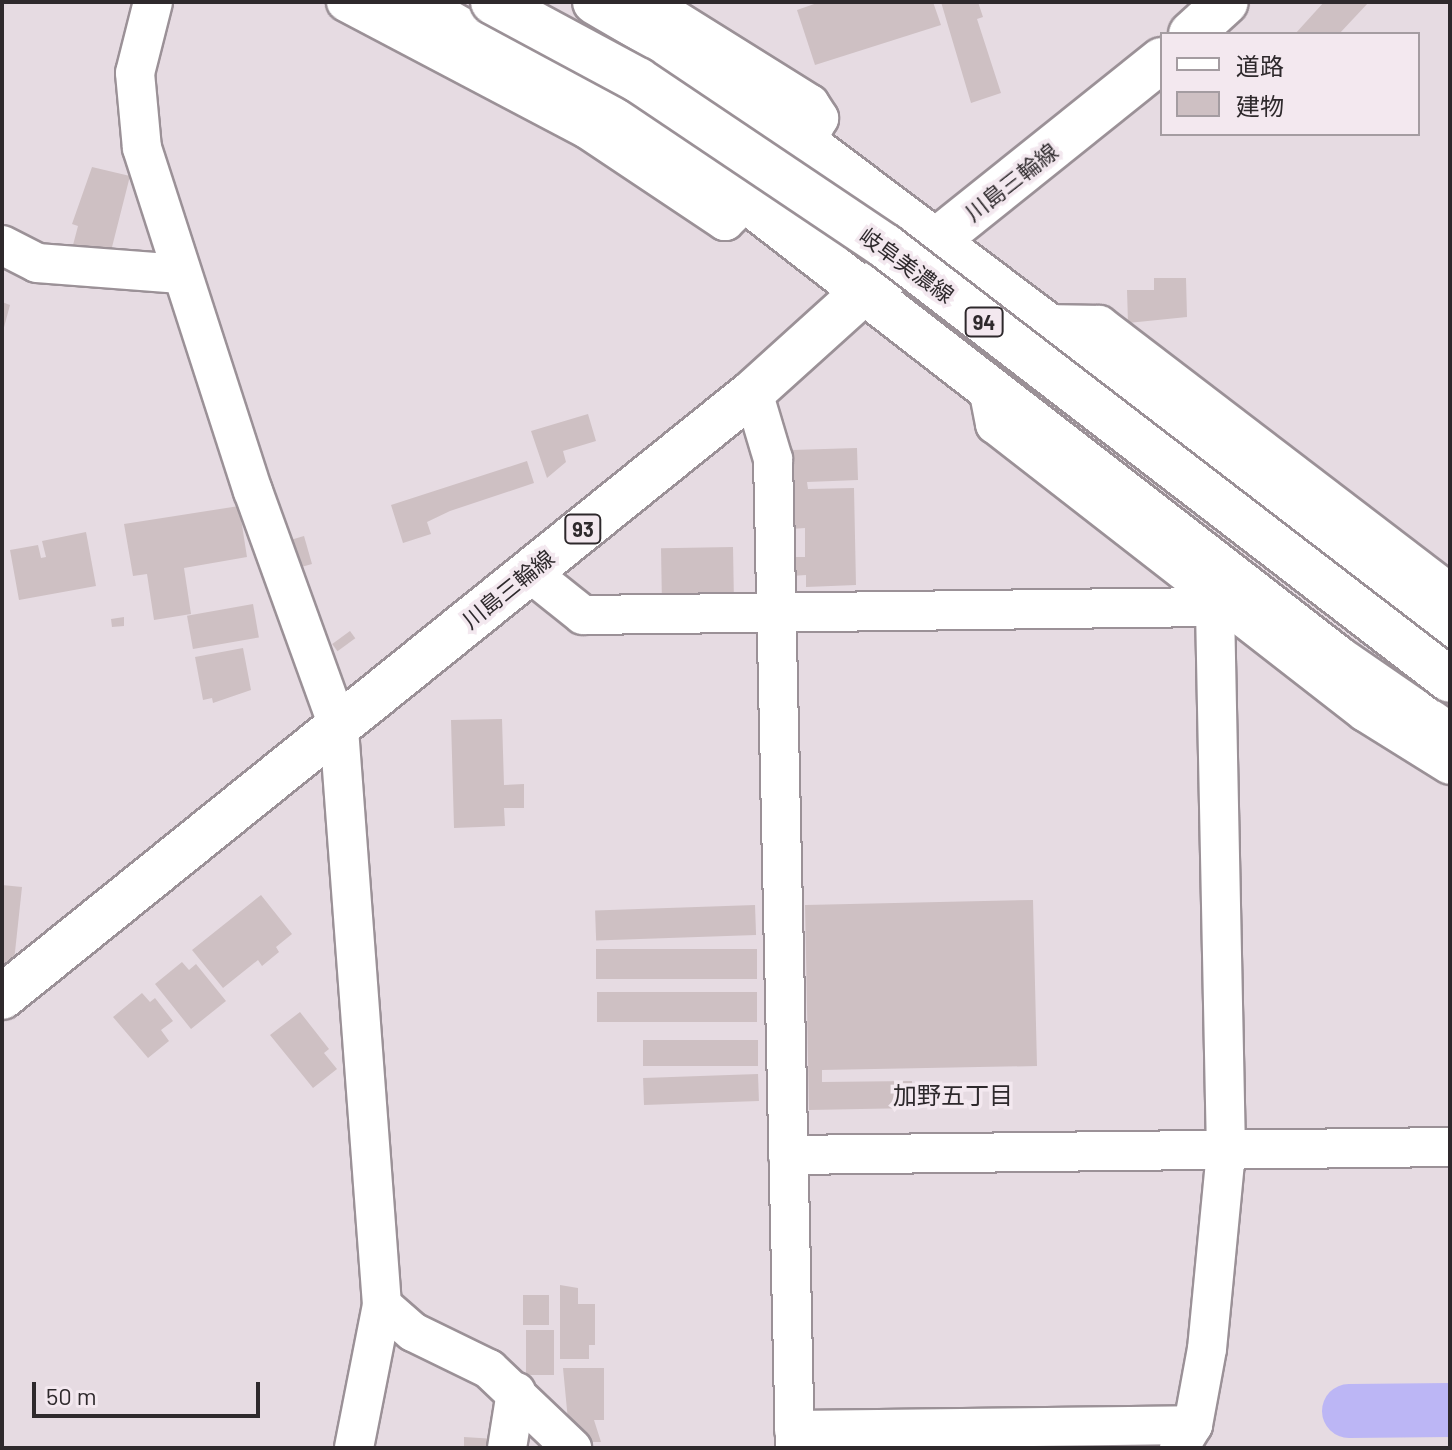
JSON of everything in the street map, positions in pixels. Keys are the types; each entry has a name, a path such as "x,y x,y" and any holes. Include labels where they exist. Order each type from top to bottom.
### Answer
{"main road":[{"name":"94","path":"412,2 706,169 866,290 989,393 1337,658 1450,736"},
{"name":"岐阜美濃線","path":"493,2 638,80 885,246 1450,680"},
{"name":"94","path":"595,2 654,21 805,143 937,240 1197,441 1450,628"},
{"name":"川島三輪線","path":"2,997 339,729 753,392 866,290 937,240 1160,62"}],"street":[{"path":"153,2 135,73 142,148 181,274 339,729 382,1305 352,1442"},
{"path":"346,2 587,129 725,221 747,200"},
{"path":"2,245 37,263 181,274"},
{"path":"1047,324 1099,325 1450,593"},
{"path":"753,392 773,459 794,1439 1186,1437 1207,1349 1226,1152 1218,602"},
{"path":"989,393 995,424 1218,602 1365,712 1450,765"},
{"path":"529,572 583,615 778,614 1218,602"},
{"path":"788,1155 1450,1147"},
{"path":"382,1305 413,1332 489,1369 572,1448"},
{"path":"507,1448 516,1392"}],"building":[{"path":"820,2 933,2 941,25 815,65 797,10"},
{"path":"941,2 978,2 983,17 977,19 1001,93 971,103"},
{"path":"1324,2 1369,2 1341,32 1297,32"},
{"path":"92,167 130,176 110,255 73,245 78,226 72,224"},
{"path":"1154,278 1186,278 1187,317 1128,323 1127,290 1154,290"},
{"path":"2,302 10,305 3,331 2,331"},
{"path":"588,414 596,441 563,451 566,462 547,478 531,431"},
{"path":"857,448 858,480 807,482 808,489 854,488 856,585 806,587 806,575 791,576 791,557 805,557 805,528 791,529 792,450"},
{"path":"527,461 534,483 450,511 427,522 431,534 403,543 391,505"},
{"path":"239,506 247,557 184,568 191,614 154,620 147,574 133,576 124,524"},
{"path":"86,532 96,586 19,600 10,550 38,545 41,558 46,557 42,541"},
{"path":"304,536 312,564 298,568 290,540"},
{"path":"733,547 734,602 662,603 661,548"},
{"path":"253,604 259,637 193,649 187,616"},
{"path":"124,617 124,626 112,627 111,619"},
{"path":"350,631 355,638 337,651 332,644"},
{"path":"243,648 251,690 213,703 212,698 203,700 195,657"},
{"path":"502,719 504,785 524,784 524,808 504,808 505,826 454,828 451,720"},
{"path":"2,885 22,887 14,961 2,970"},
{"path":"261,895 292,934 276,947 279,952 262,966 258,960 223,988 192,950"},
{"path":"1033,900 1037,1066 822,1070 822,1082 912,1081 913,1108 809,1110 805,905"},
{"path":"755,905 756,935 596,941 595,911"},
{"path":"596,949 757,949 757,979 596,979"},
{"path":"182,962 189,970 196,964 226,1001 191,1029 155,984"},
{"path":"597,992 757,992 757,1022 597,1022"},
{"path":"142,993 150,1002 155,998 173,1021 161,1030 169,1041 148,1058 113,1017"},
{"path":"300,1012 329,1049 324,1053 337,1069 313,1088 270,1035"},
{"path":"643,1040 758,1040 758,1066 643,1066"},
{"path":"758,1074 759,1101 644,1105 643,1078"},
{"path":"560,1285 578,1288 578,1304 595,1304 595,1345 589,1345 589,1359 560,1359"},
{"path":"523,1295 549,1295 549,1325 523,1325"},
{"path":"526,1330 554,1330 554,1375 526,1375"},
{"path":"563,1368 604,1368 604,1420 594,1420 601,1442 585,1442 585,1431 569,1431"},
{"path":"464,1437 496,1439 495,1448 464,1448"}],"waterway":[{"path":"1349,1411 1450,1410"}],"district":[{"name":"加野五丁目","path":"953,1095"}]}
